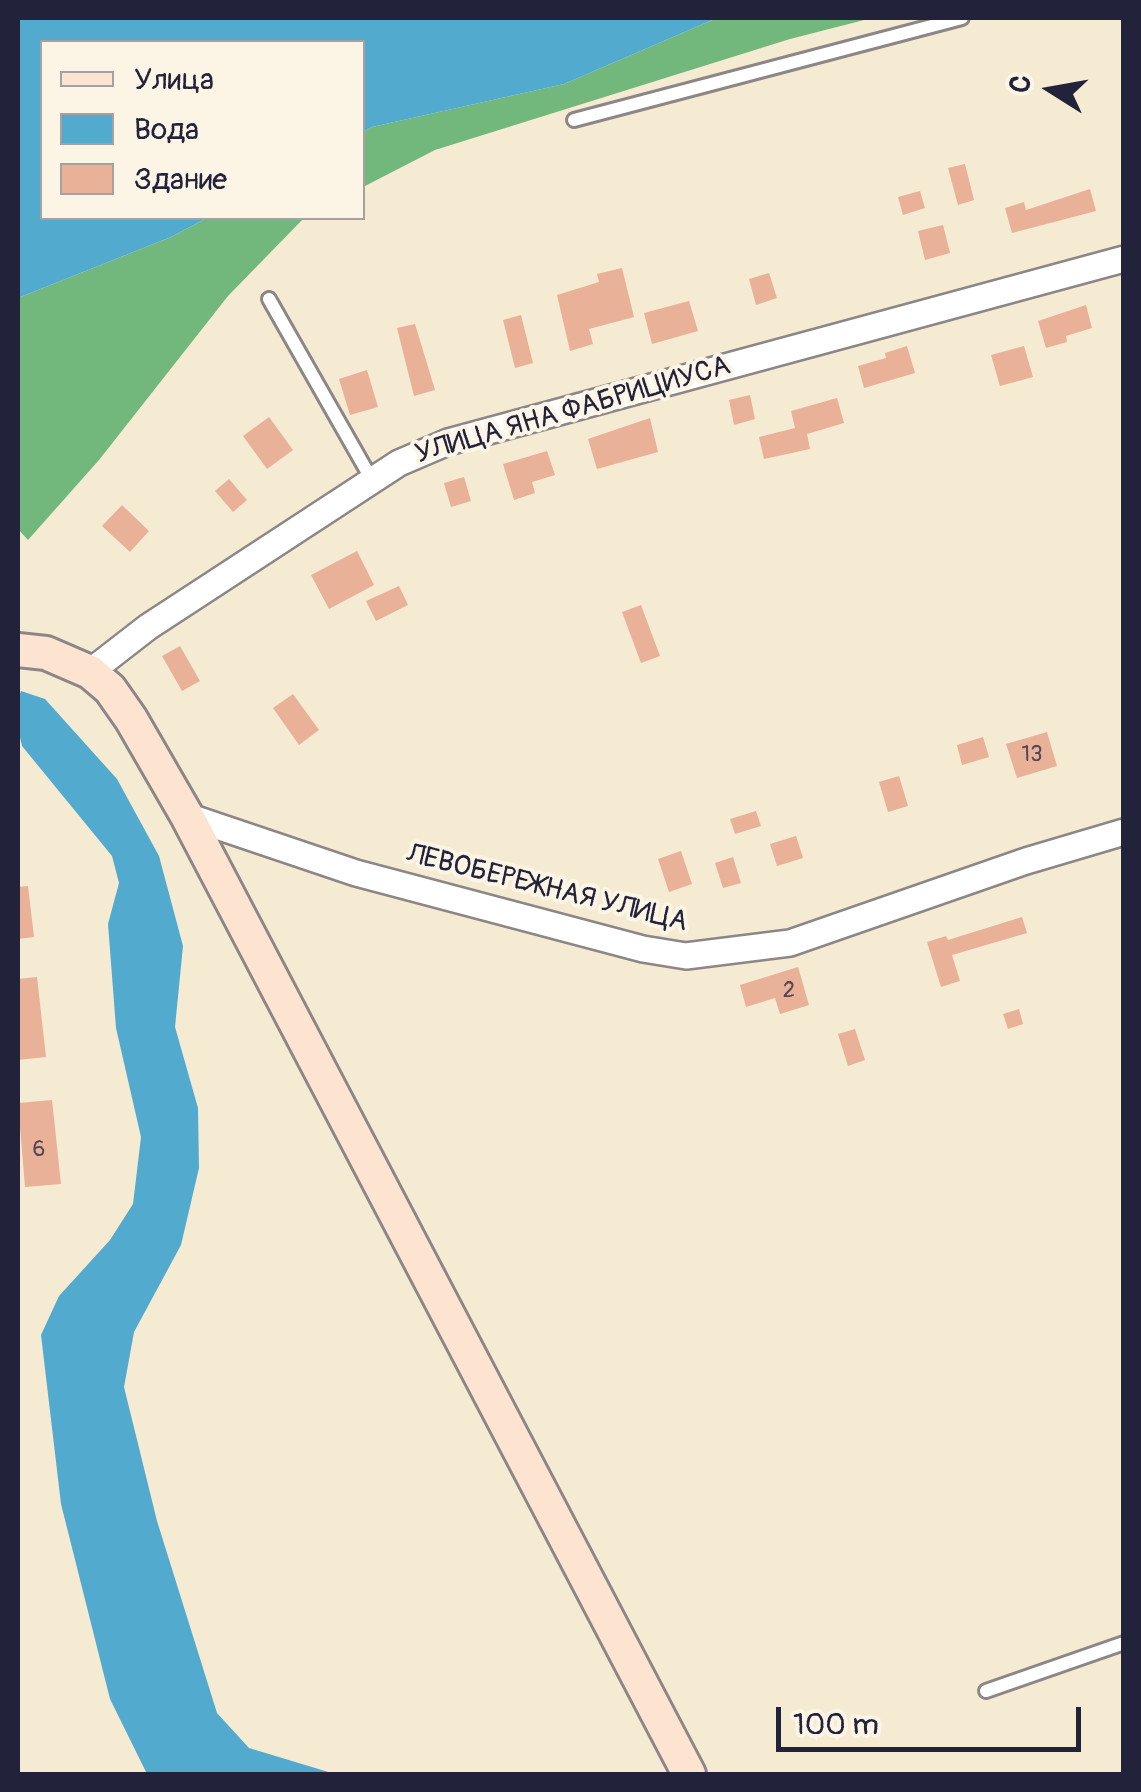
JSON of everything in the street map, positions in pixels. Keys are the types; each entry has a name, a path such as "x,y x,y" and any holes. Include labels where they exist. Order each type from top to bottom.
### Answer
{"street":[{"name":"УЛИЦА ЯНА ФАБРИЦИУСА","path":"90,672 148,628 399,462 448,442 1124,259"},
{"path":"18,649 59,657 90,672 110,689 131,720 187,816 689,1774"},
{"name":"ЛЕВОБЕРЕЖНАЯ УЛИЦА","path":"187,816 356,874 643,949 686,956 790,942 1026,861 1124,832"}],"lane":[{"path":"574,120 962,18"},
{"path":"268,299 372,480"},
{"path":"986,1691 1124,1643"}],"green space":[{"path":"717,18 872,18 790,39 435,150 365,186 365,131 372,127 564,84"},
{"path":"203,220 302,220 228,296 99,460 28,540 18,529 18,298 171,237"}],"water":[{"path":"18,18 717,18 564,84 365,131 365,40 40,40 40,220 203,220 171,237 18,298"},
{"path":"21,691 45,699 117,779 159,856 183,946 175,1027 198,1108 199,1168 181,1245 134,1332 124,1387 157,1521 217,1713 249,1748 335,1774 147,1774 110,1699 61,1504 41,1335 59,1296 110,1240 133,1204 141,1137 116,1028 108,924 119,883 112,856 22,746 18,729"}],"building":[{"path":"965,164 974,200 958,205 948,168"},
{"path":"1090,189 1096,211 1012,233 1005,208 1024,202 1026,210"},
{"path":"920,191 925,208 903,215 898,197"},
{"path":"943,225 950,253 925,260 918,231"},
{"path":"622,268 634,317 589,329 593,344 570,351 557,295 599,282 597,274"},
{"path":"769,273 777,298 756,305 749,279"},
{"path":"689,301 698,331 652,344 644,313"},
{"path":"1086,305 1092,328 1066,336 1067,342 1046,348 1038,321"},
{"path":"521,315 533,363 515,368 503,320"},
{"path":"415,324 435,390 414,396 397,328"},
{"path":"907,346 915,373 864,388 858,366 886,358 885,353"},
{"path":"1024,346 1033,377 1000,386 991,355"},
{"path":"367,370 378,407 350,415 339,379"},
{"path":"750,395 755,419 734,425 729,400"},
{"path":"837,398 844,423 807,434 810,449 764,459 759,437 795,428 791,411"},
{"path":"269,417 293,450 267,469 243,436"},
{"path":"650,418 658,452 597,469 588,439"},
{"path":"547,451 555,475 532,482 535,493 514,500 503,464"},
{"path":"464,477 471,501 451,507 444,483"},
{"path":"229,479 247,500 233,512 215,491"},
{"path":"122,505 149,531 130,552 102,526"},
{"path":"357,551 374,585 329,609 311,575"},
{"path":"399,586 408,605 376,621 366,601"},
{"path":"641,605 660,656 641,663 622,612"},
{"path":"180,646 200,681 182,691 162,656"},
{"path":"293,694 319,730 299,745 273,708"},
{"path":"1047,732 1057,766 1017,778 1006,744"},
{"path":"983,737 989,757 962,765 957,745"},
{"path":"899,776 908,806 888,812 879,782"},
{"path":"756,811 761,826 735,834 730,819"},
{"path":"796,836 803,858 777,866 770,844"},
{"path":"681,851 692,884 669,892 658,859"},
{"path":"733,857 741,883 723,888 715,863"},
{"path":"28,886 34,937 18,939 18,887"},
{"path":"1022,917 1027,933 952,955 960,981 941,987 927,942 946,936 948,940"},
{"path":"798,967 809,1005 780,1014 775,998 746,1007 740,985"},
{"path":"37,977 46,1057 18,1060 18,979"},
{"path":"1019,1009 1023,1024 1008,1029 1003,1014"},
{"path":"855,1029 865,1060 848,1066 838,1034"},
{"path":"52,1100 61,1184 25,1187 18,1103"}]}
